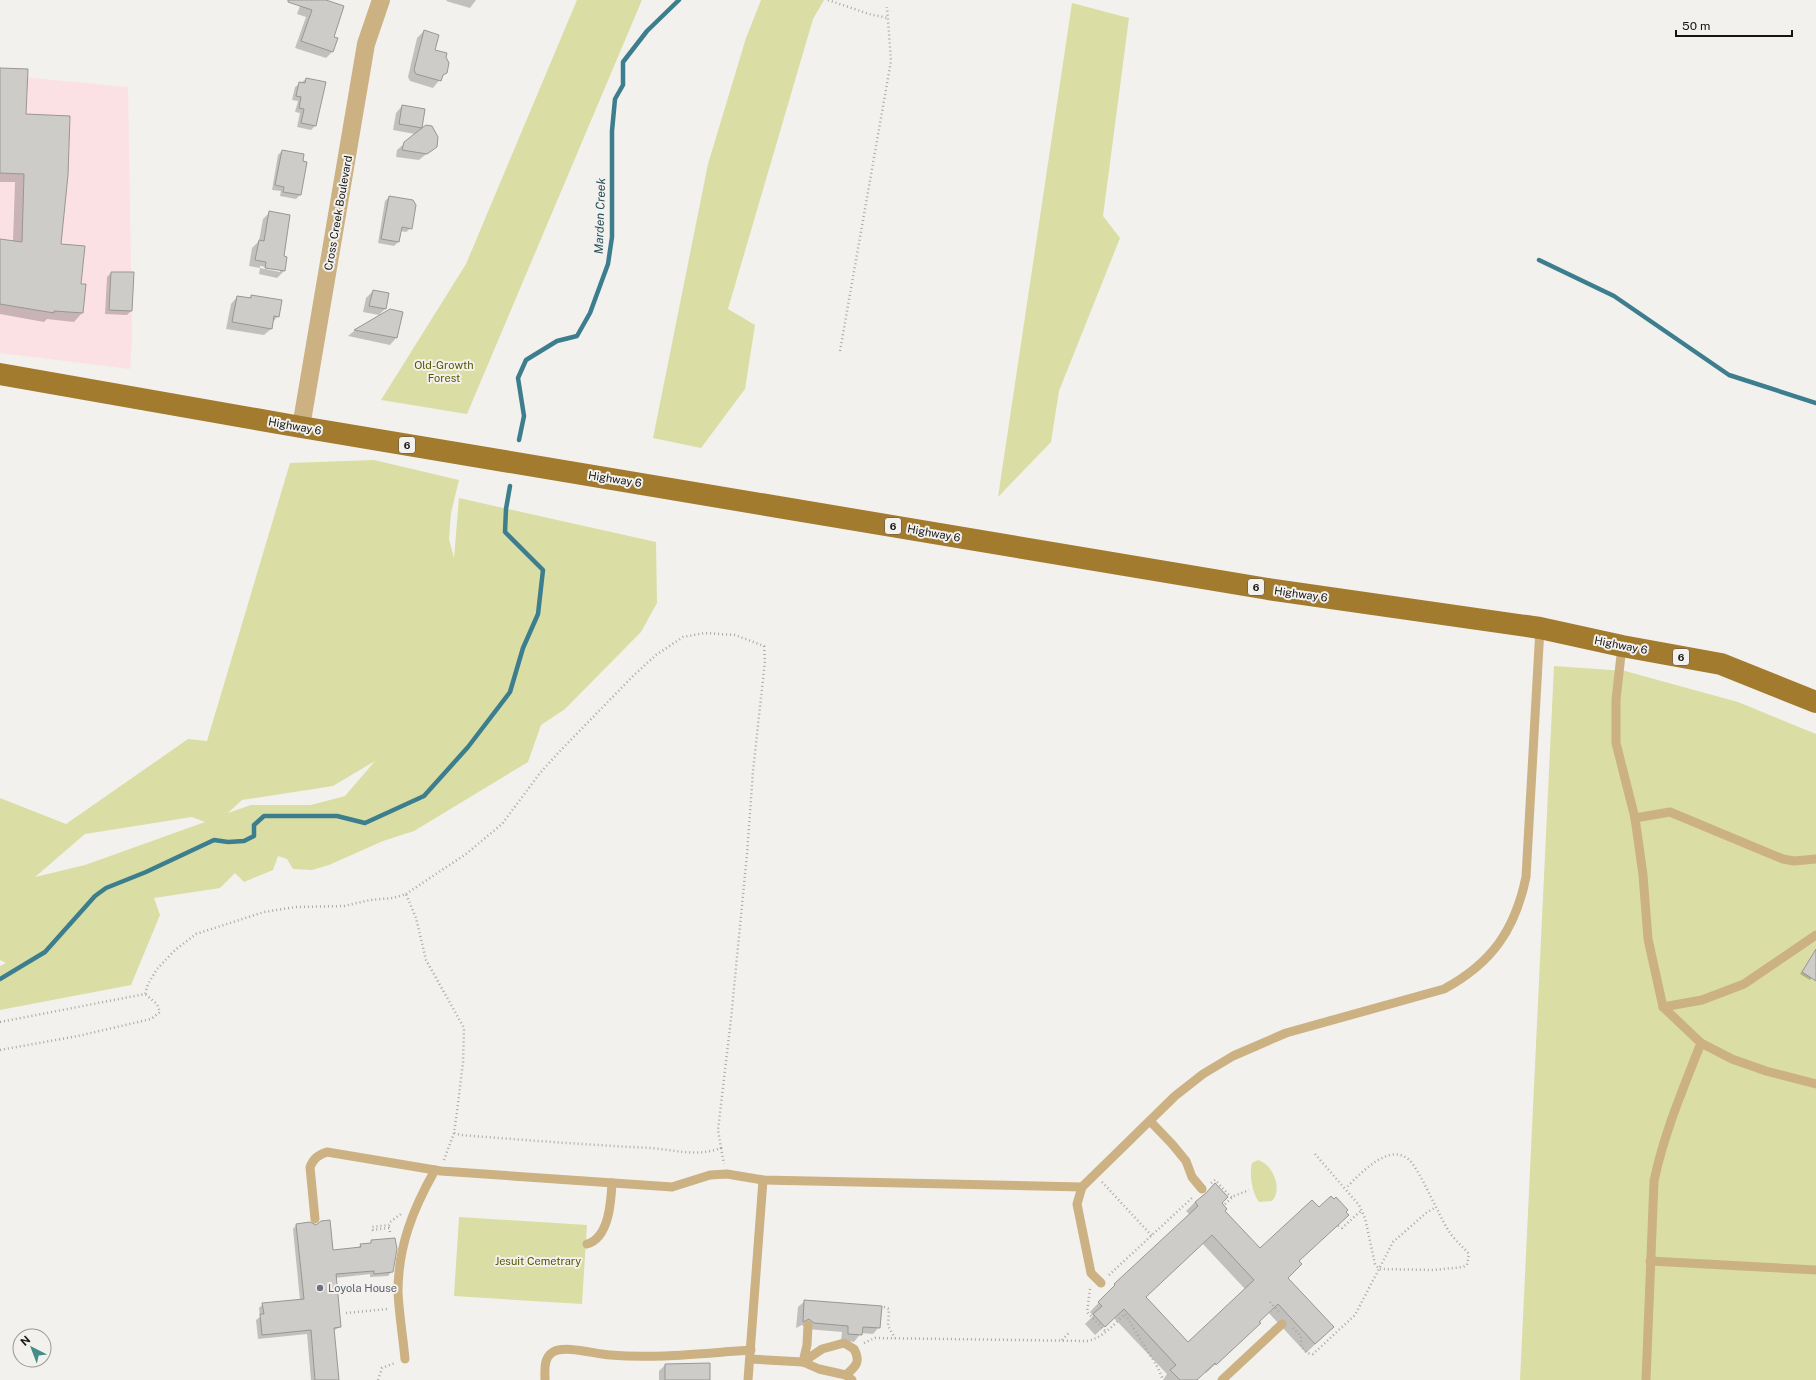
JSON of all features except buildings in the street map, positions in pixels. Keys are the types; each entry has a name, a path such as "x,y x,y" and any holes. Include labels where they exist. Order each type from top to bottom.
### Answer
{"main road":[{"name":"Highway 6","path":"0,374 302,427 1260,587 1540,628 1622,646 1721,664 1816,702"}],"street":[{"name":"Cross Creek Boulevard","path":"302,427 366,44 381,0"}],"lane":[{"path":"1101,1283 1091,1273 1077,1204 1082,1187 1175,1096 1203,1074 1259,1043 1286,1033 1444,989 1473,971 1493,952 1505,935 1515,917 1522,897 1526,877 1540,628"},
{"path":"1622,646 1616,700 1615,731 1622,769 1635,818 1643,875 1648,939 1663,1007 1701,1043 1732,1059 1766,1072 1816,1084"},
{"path":"1635,818 1670,812 1783,859 1794,861 1816,859"},
{"path":"1663,1007 1702,1000 1744,984 1816,935"},
{"path":"1646,1380 1654,1188 1659,1155 1701,1043"},
{"path":"1150,1121 1172,1144 1186,1162 1200,1191"},
{"path":"315,1219 310,1166 314,1159 320,1154 327,1152 438,1170 672,1187 710,1175 727,1174 763,1180 1082,1187"},
{"path":"405,1359 398,1292 400,1260 407,1228 419,1198 438,1170"},
{"path":"748,1380 763,1180"},
{"path":"587,1244 594,1242 602,1231 610,1206 612,1183"},
{"path":"1650,1261 1816,1270"},
{"path":"1222,1380 1286,1324"},
{"path":"803,1362 807,1345 808,1325"},
{"path":"544,1380 545,1364 548,1356 560,1350 610,1355 654,1356 750,1354 803,1362 820,1369 849,1377 857,1365 857,1354 854,1349 844,1343 838,1343 822,1348 803,1362"}],"path":[{"path":"828,0 869,14 888,18"},
{"path":"840,351 891,60 887,7"},
{"path":"145,994 148,984 157,969 175,950 196,934 264,912 296,907 344,906 370,900 393,898 406,894 466,854 502,824 540,774 560,751 634,675 656,655 683,637 704,633 735,635 764,646 766,660 753,771 747,854 731,1019 718,1130 721,1148 712,1152 681,1153 655,1149 461,1135 454,1133"},
{"path":"406,894 416,918 426,960 464,1028 463,1062 454,1133 438,1170"},
{"path":"0,1022 145,994"},
{"path":"0,1050 78,1036 151,1019 160,1012 157,1004 145,994"},
{"path":"1315,1154 1346,1188 1362,1210 1375,1264 1379,1269"},
{"path":"1346,1188 1371,1164 1383,1157 1388,1155 1401,1156 1411,1163 1452,1236 1469,1254 1467,1265 1463,1267 1434,1270 1379,1269"},
{"path":"1212,1182 1215,1180 1232,1198"},
{"path":"1104,1185 1152,1236"},
{"path":"1225,1204 1232,1198 1249,1190"},
{"path":"1112,1273 1200,1191"},
{"path":"1286,1324 1301,1336 1301,1346 1308,1354 1313,1354 1355,1315 1393,1242 1426,1213 1436,1208"},
{"path":"1338,1226 1342,1228 1362,1210"},
{"path":"390,1232 389,1228 373,1230 372,1226 389,1225 398,1215"},
{"path":"1091,1273 1087,1312 1106,1332"},
{"path":"1270,1302 1280,1314"},
{"path":"884,1307 889,1309 888,1326 895,1338"},
{"path":"346,1313 393,1308"},
{"path":"854,1349 875,1338 1096,1339 1106,1332 1125,1314 1158,1368 1163,1380"},
{"path":"1061,1340 1070,1332"},
{"path":"378,1380 382,1368"}],"shaded area":[{"path":"0,75 128,87 132,338 130,369 0,353"}],"green space":[{"name":"Old-Growth Forest","path":"577,0 642,0 467,414 381,400 466,264"},
{"path":"761,0 824,0 813,19 728,309 755,325 745,389 701,448 653,438 708,164 746,38"},
{"path":"1072,3 1129,18 1103,216 1120,238 1059,391 1051,442 998,497"},
{"path":"374,460 459,480 451,513 449,539 454,558 459,498 656,542 657,603 641,632 565,709 541,725 528,762 414,831 383,841 329,865 312,870 293,869 287,859 278,856 273,870 244,882 235,873 220,888 154,898 160,915 131,985 0,1010 0,966 6,963 0,960 0,798 66,824 188,739 207,741 290,463","holes":["375,761 345,796 311,805 251,805 228,813 242,800 333,786","192,817 205,822 85,865 35,877 85,834"]},
{"path":"1554,666 1625,671 1738,702 1816,734 1816,1380 1520,1380"},
{"path":"1258,1160 1263,1162 1268,1167 1275,1178 1277,1191 1272,1201 1259,1202 1255,1194 1252,1183 1251,1167 1252,1163"},
{"name":"Jesuit Cemetrary","path":"459,1217 587,1225 582,1304 454,1296"}],"waterway":[{"name":"Marden Creek","path":"519,440 524,416 518,378 526,360 557,341 577,336 590,313 608,264 612,237 612,131 615,99 623,85 623,62 647,31 679,0"},
{"path":"1539,260 1614,296 1729,375 1816,403"},
{"path":"0,979 45,952 95,896 106,888 146,872 214,840 228,842 244,841 254,836 254,825 264,816 337,816 365,823 424,796 468,747 510,692 523,648 538,614 543,570 505,532 506,509 510,486"}],"place":[{"name":"Loyola House","path":"320,1288"}]}
